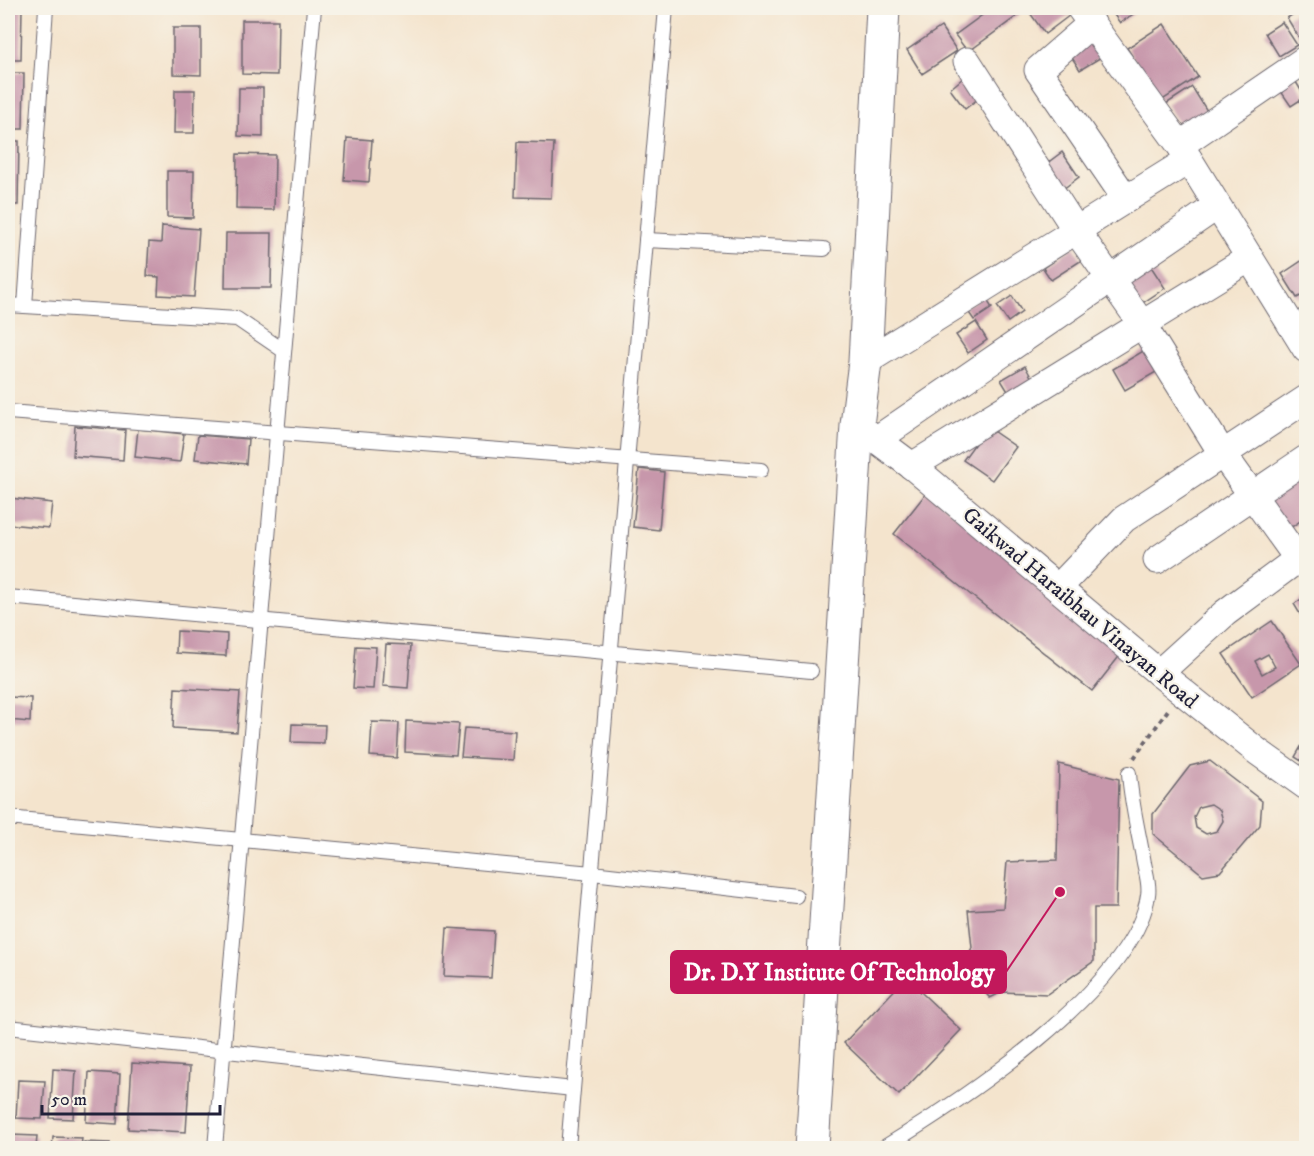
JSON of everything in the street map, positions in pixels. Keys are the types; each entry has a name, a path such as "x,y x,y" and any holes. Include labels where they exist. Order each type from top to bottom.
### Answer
{"street":[{"path":"812,1149 867,433 865,362 883,8"},
{"path":"1126,199 1038,70 1086,15 1185,152 1248,259 1306,350"},
{"path":"967,61 1077,230 1142,324 1222,453 1251,495 1302,556 1225,613 1159,673"},
{"path":"865,362 1126,199 1185,152 1305,64"},
{"path":"867,433 1111,279 1217,207"},
{"path":"912,466 1248,259"},
{"path":"1058,588 1124,519 1306,399"},
{"name":"Gaikwad Haraibhau Vinayan Road","path":"867,433 912,466 1159,673 1258,752 1306,786"},
{"path":"1157,560 1306,459"}],"lane":[{"path":"24,306 46,8"},
{"path":"215,1149 314,8"},
{"path":"568,1149 666,8"},
{"path":"646,240 824,249"},
{"path":"8,305 237,319 284,351"},
{"path":"8,412 761,470"},
{"path":"8,597 811,671"},
{"path":"883,1149 915,1129 1039,1040 1111,970 1128,945 1144,915 1149,891 1129,773"},
{"path":"8,818 592,873 796,896"},
{"path":"8,1028 573,1089"}],"path":[{"path":"1129,773 1136,754 1182,691"}],"building":[{"path":"8,8 22,8 21,60 8,60"},
{"path":"992,8 1028,8 968,52 955,35"},
{"path":"1037,8 1070,8 1074,12 1045,34 1030,13"},
{"path":"1109,8 1142,8 1120,23"},
{"path":"1306,8 1306,37 1301,41 1287,18"},
{"path":"242,20 278,20 277,75 242,74"},
{"path":"1282,22 1297,45 1279,56 1265,33"},
{"path":"1164,24 1198,77 1161,101 1127,48"},
{"path":"941,27 957,51 922,74 907,50"},
{"path":"173,28 201,28 201,75 173,74"},
{"path":"1090,35 1103,56 1080,70 1067,50"},
{"path":"8,73 24,73 23,129 8,129"},
{"path":"1293,77 1305,97 1291,106 1278,87"},
{"path":"963,78 979,98 965,109 950,89"},
{"path":"1192,87 1209,114 1184,131 1166,104"},
{"path":"239,88 263,88 263,137 238,136"},
{"path":"175,90 195,90 194,133 174,133"},
{"path":"347,138 372,140 369,182 344,180"},
{"path":"8,141 19,141 18,205 8,205"},
{"path":"517,142 554,143 551,198 515,197"},
{"path":"1062,152 1079,177 1063,189 1046,164"},
{"path":"237,154 275,155 274,210 236,209"},
{"path":"167,171 194,171 193,218 167,217"},
{"path":"8,217 10,217 10,240 8,240"},
{"path":"162,226 199,229 194,297 158,295 159,277 147,276 149,242 161,243"},
{"path":"226,233 272,233 271,288 225,288"},
{"path":"1074,247 1082,260 1051,280 1043,268"},
{"path":"1306,258 1306,293 1297,298 1282,274"},
{"path":"1150,265 1165,288 1135,308 1120,285"},
{"path":"984,295 992,308 974,320 965,307"},
{"path":"1012,296 1022,312 1008,322 997,306"},
{"path":"976,322 987,340 968,353 956,335"},
{"path":"1150,347 1163,368 1125,390 1113,369"},
{"path":"1025,366 1035,384 1012,398 1001,380"},
{"path":"75,426 125,430 123,460 73,456"},
{"path":"987,427 1016,447 992,480 963,460"},
{"path":"138,429 184,434 180,462 135,457"},
{"path":"198,435 248,439 246,464 195,459"},
{"path":"639,469 664,472 659,530 633,527"},
{"path":"1294,470 1306,488 1306,517 1287,530 1262,492"},
{"path":"927,492 1125,649 1092,691 894,534"},
{"path":"10,498 52,503 49,528 8,524"},
{"path":"1306,596 1306,624 1294,604"},
{"path":"1272,621 1301,664 1252,697 1223,654","holes":["1268,654 1275,667 1262,674 1255,661"]},
{"path":"177,631 227,634 226,656 176,653"},
{"path":"386,644 411,645 408,688 383,686"},
{"path":"356,646 376,647 373,689 353,688"},
{"path":"175,688 240,692 237,732 173,728"},
{"path":"8,697 31,698 30,722 8,720"},
{"path":"406,721 459,724 456,755 405,752"},
{"path":"372,722 399,723 397,758 370,756"},
{"path":"292,724 325,725 324,743 291,742"},
{"path":"464,728 515,731 513,760 461,757"},
{"path":"1306,738 1306,764 1295,757"},
{"path":"1210,761 1262,801 1260,825 1220,872 1203,875 1153,834 1153,814 1190,766","holes":["1211,804 1220,810 1223,821 1217,831 1206,834 1196,828 1194,817 1199,807"]},
{"path":"1059,764 1119,779 1116,908 1094,908 1094,961 1047,994 1002,992 990,998 961,967 972,948 968,910 1003,908 1007,862 1057,860"},
{"path":"447,928 494,931 491,978 444,976"},
{"path":"906,978 961,1030 899,1095 844,1043"},
{"path":"132,1063 190,1067 186,1132 128,1129"},
{"path":"53,1069 76,1071 73,1119 50,1118"},
{"path":"89,1072 120,1074 117,1124 86,1122"},
{"path":"18,1080 45,1081 42,1119 16,1118"},
{"path":"10,1135 37,1136 36,1148 9,1148"},
{"path":"53,1137 82,1138 81,1148 52,1148"},
{"path":"84,1142 110,1143 109,1148 83,1148"}],"place":[{"name":"Dr. D.Y Institute Of Technology","path":"1060,892"}]}
